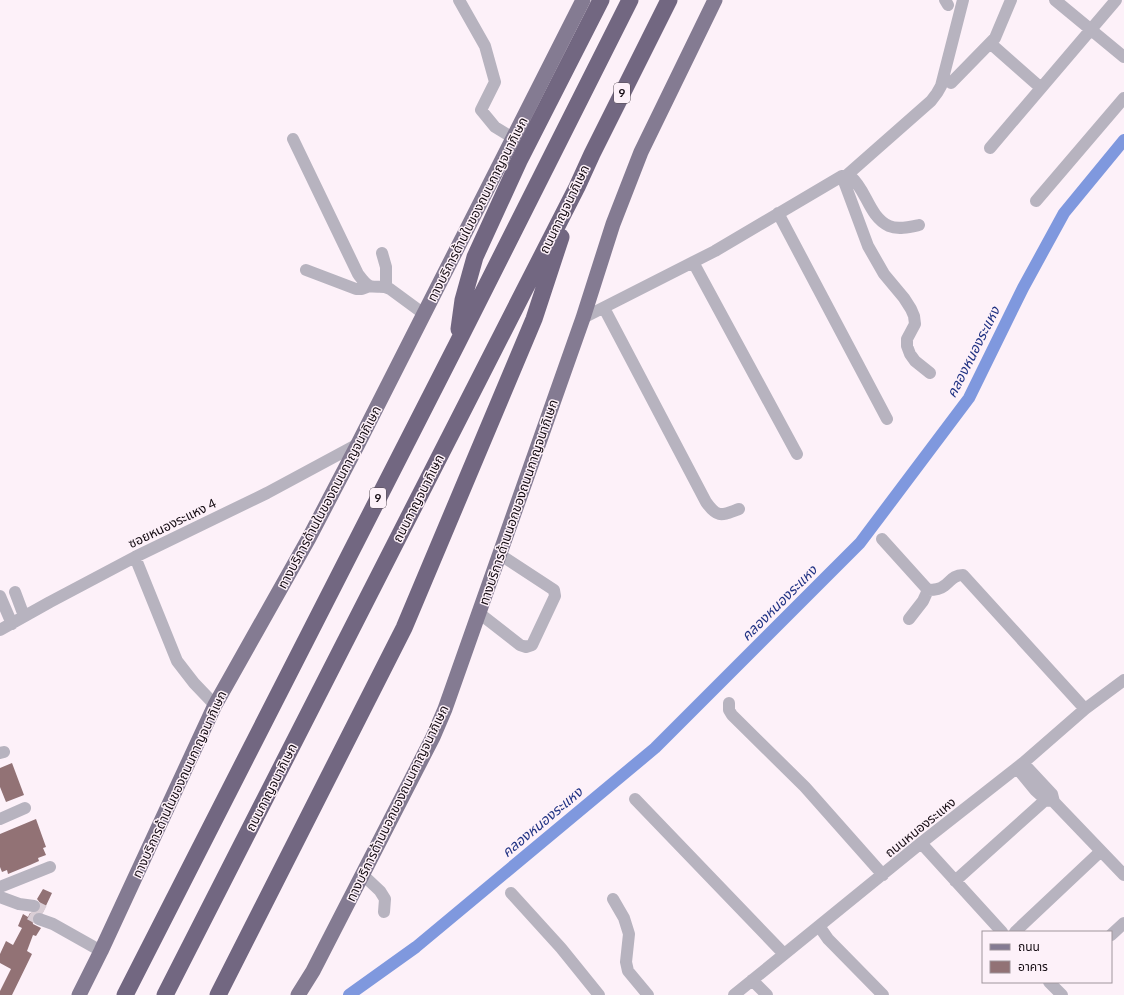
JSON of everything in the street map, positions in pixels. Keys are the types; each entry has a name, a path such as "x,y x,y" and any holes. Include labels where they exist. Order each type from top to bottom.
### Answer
{"highway":[{"path":"457,344 463,300 475,258 519,161 601,0"},
{"name":"9","path":"125,995 457,344 630,0"},
{"name":"ถนนกาญจนาภิเษก","path":"165,995 576,187 669,0"},
{"path":"218,995 404,628 534,320 576,187"}],"main road":[{"name":"ทางบริการด้านในของถนนกาญจนาภิเษก","path":"79,995 101,951 215,705 308,538 358,444 583,0"},
{"name":"ทางบริการด้านนอกของถนนกาญจนาภิเษก","path":"298,995 313,971 433,737 445,709 583,318 612,224 648,138 715,0"}],"street":[{"path":"459,0 485,46 495,82 481,110 495,127 513,138"},
{"path":"583,318 693,262 844,176 931,101 937,94 942,81 963,0"},
{"path":"951,84 995,38 1011,0"},
{"path":"1055,0 1124,57"},
{"path":"990,148 1116,0"},
{"path":"990,43 1041,88"},
{"path":"1036,201 1124,98"},
{"path":"293,139 358,274 370,286"},
{"path":"844,176 851,177 856,183 872,210 881,221 890,226 902,228 919,225"},
{"path":"844,176 868,246 884,274 904,298 914,316 915,324 908,339 910,354 915,361 930,373"},
{"path":"778,213 887,419"},
{"path":"382,253 386,267 386,286"},
{"path":"693,262 797,454"},
{"path":"306,270 356,289 362,289 370,286 386,286 424,314"},
{"path":"604,308 706,502 713,512 719,514 727,514 739,509"},
{"name":"ซอยหนองระแหง 4","path":"0,630 135,557 267,493 358,444"},
{"path":"882,539 928,590"},
{"path":"479,613 520,645 526,647 532,645 555,596 554,590 500,554"},
{"path":"135,557 177,661 190,678 215,705"},
{"path":"928,590 938,589 944,586 952,578 958,575 963,575 1085,709"},
{"path":"909,619 923,600 928,590"},
{"path":"15,592 24,616"},
{"path":"0,596 12,624"},
{"name":"ถนนหนองระแหง","path":"734,995 921,843 1020,766 1085,709 1124,680"},
{"path":"729,703 729,710 732,715 805,787 882,875"},
{"path":"1020,766 1124,876"},
{"path":"635,799 784,954"},
{"path":"955,881 1051,799"},
{"path":"0,819 25,808"},
{"path":"921,843 1001,931"},
{"path":"1016,931 1101,851"},
{"path":"0,887 50,867"},
{"path":"362,874 380,891 385,899 384,912"},
{"path":"511,893 561,948 599,995"},
{"path":"0,897 37,912 53,924 101,951"},
{"path":"613,899 624,918 629,934 626,962 628,972 648,995"},
{"path":"1112,934 1124,923"},
{"path":"819,926 828,939 883,995"},
{"path":"752,980 767,995"}],"building":[{"path":"12,763 24,795 6,802 0,787 0,768"},
{"path":"36,819 46,847 43,848 46,855 38,858 39,861 8,874 7,870 2,872 0,867 0,834"},
{"path":"43,889 52,893 43,912 39,912 41,904 37,899"},
{"path":"30,913 34,913 32,917 33,924 41,928 36,936 33,935 27,951 32,954 12,995 0,995 0,991 11,969 0,963 0,954 6,941 13,945 22,928 18,926 23,914 28,917"}],"waterway":[{"name":"คลองหนองระแหง","path":"349,995 416,947 655,748 860,543 969,398 1023,288 1064,213 1124,140"}],"tunnel":[{"path":"34,906 44,911"},
{"path":"30,914 39,919"}]}
